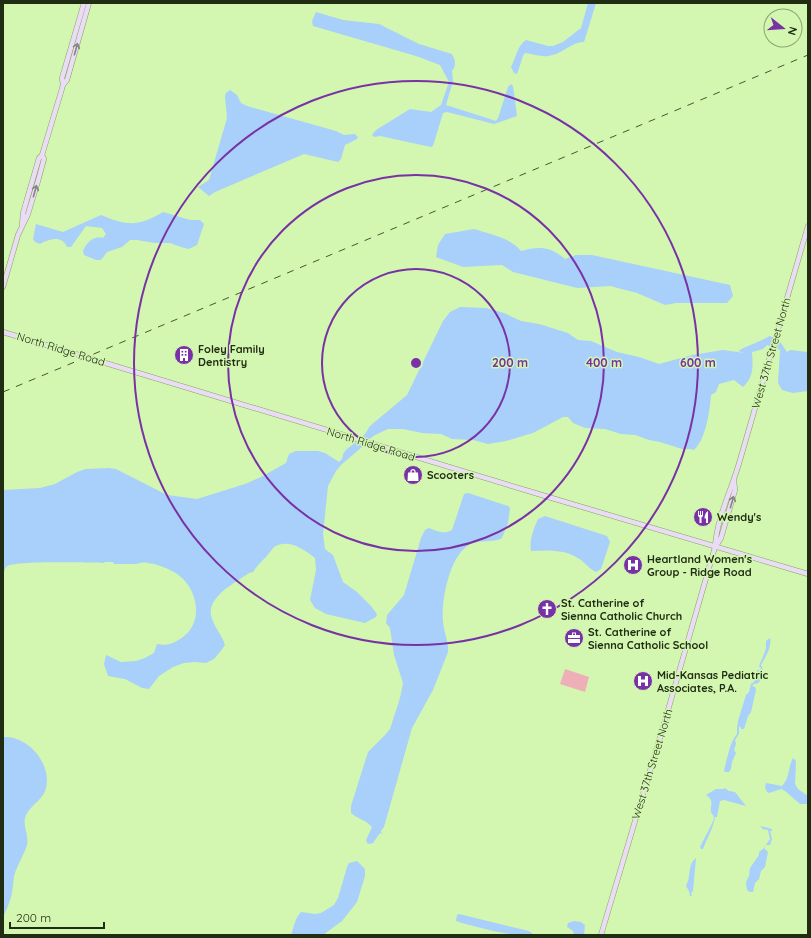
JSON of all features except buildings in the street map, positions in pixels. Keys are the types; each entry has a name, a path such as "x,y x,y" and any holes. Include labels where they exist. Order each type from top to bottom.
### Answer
{"main road":[{"path":"84,3 84,14"},
{"path":"3,287 22,226 23,213 39,158 42,155 63,85 67,80 84,14 89,3"},
{"name":"West 37th Street North","path":"601,935 715,547 719,524 729,489 734,481 808,226"},
{"name":"North Ridge Road","path":"3,332 354,439 808,574"}],"shaded area":[{"path":"565,669 589,677 585,692 560,684"}],"water":[{"path":"588,3 596,3 584,42 575,44 548,56 525,53 517,74 514,73 511,67 519,49 526,40 548,46 553,46 563,42 581,28"},
{"path":"316,12 343,20 379,24 419,44 452,54 455,60 455,65 452,71 453,81 446,105 496,121 508,87 511,84 513,86 517,116 494,124 447,112 443,113 433,146 431,147 380,136 374,137 372,135 376,130 410,109 431,112 441,105 449,82 440,65 416,56 313,26 312,21"},
{"path":"230,90 237,95 241,103 247,106 336,131 344,135 355,134 358,137 345,145 341,159 338,162 304,154 215,192 209,196 198,187 209,180 227,118 225,96"},
{"path":"163,212 190,220 200,220 204,224 197,245 189,249 170,243 130,240 122,247 107,252 101,260 96,260 84,255 83,251 91,240 103,238 106,234 102,228 86,226 71,247 67,247 65,243 59,239 40,244 35,242 33,239 36,224 63,232 101,215 125,223 132,223 146,220"},
{"path":"474,229 506,240 521,251 533,248 544,248 549,249 565,259 576,255 592,255 730,285 733,296 727,303 676,303 665,305 637,293 610,286 577,288 513,272 502,265 463,267 436,257 438,245 445,234"},
{"path":"460,307 486,308 504,313 521,321 539,324 568,333 578,340 591,341 617,352 639,357 659,364 692,355 723,350 745,353 738,351 770,336 781,343 787,352 790,350 808,352 808,391 793,393 782,390 778,383 780,350 767,345 763,349 752,352 751,375 743,387 734,380 719,384 716,392 711,395 708,416 702,439 694,450 682,449 635,435 621,434 605,429 585,428 573,423 568,417 563,417 533,433 506,441 488,444 473,440 452,439 441,434 422,433 403,429 388,429 368,440 336,471 328,486 323,534 325,549 333,555 343,582 357,592 371,606 377,614 376,617 365,623 326,614 315,608 310,600 316,570 315,558 296,546 290,544 279,545 274,547 253,572 229,586 216,598 212,604 212,619 225,645 214,659 206,663 184,663 173,667 159,676 149,689 142,688 125,679 108,676 104,664 106,655 121,662 136,661 154,653 157,644 166,645 172,643 180,639 188,632 194,623 196,604 188,584 181,577 163,567 146,563 22,563 6,567 3,582 3,490 40,488 55,484 77,472 86,469 109,468 116,469 167,495 197,499 245,484 261,477 286,463 289,454 296,451 318,451 325,453 339,462 346,450 365,434 370,426 407,395 443,321 450,312"},
{"path":"468,493 508,506 510,508 508,523 502,538 493,541 470,544 460,553 455,561 447,582 443,603 444,626 448,652 433,690 412,728 384,827 381,831 382,834 380,833 373,843 369,844 366,840 372,827 351,813 351,806 368,752 390,729 403,683 394,655 390,628 386,623 387,615 404,595 421,538 425,530 429,528 443,532 452,530 464,494"},
{"path":"545,516 607,536 610,542 601,569 596,572 575,556 563,552 531,551 531,538 535,526 538,519"},
{"path":"770,638 769,649 761,665 762,670 759,666 766,648 766,641"},
{"path":"757,670 762,670 760,681 752,686 755,687 756,690 751,712 748,716 744,729 741,729 740,726 739,727 739,734 735,740 736,744 734,750 736,753 731,769 729,772 725,772 724,770 729,751 732,741 737,734 738,721 746,695 749,692 751,684 754,682"},
{"path":"3,737 21,741 29,746 42,761 47,779 46,788 42,796 25,818 27,845 15,872 11,897 3,917"},
{"path":"793,758 796,761 795,784 798,789 808,796 807,804 800,804 781,789 769,793 765,787 766,783 782,786 785,783"},
{"path":"725,788 729,791 735,792 746,806 724,800 720,801 717,817 715,817 703,849 701,849 700,847 714,818 711,812 711,801 706,795 716,789"},
{"path":"760,826 772,829 772,831 770,831 772,839 770,845 766,845 764,848 768,852 765,867 761,871 759,879 755,883 753,892 750,892 747,890 746,882 749,876 750,868 759,855 759,852 770,839 768,830 763,829"},
{"path":"696,858 693,891 691,893 692,896 690,896 686,886 691,864"},
{"path":"357,861 365,869 365,876 357,902 342,921 323,935 291,935 296,920 301,912 315,914 321,913 334,905 338,898 349,863"},
{"path":"459,914 529,931 533,934 525,935 505,933 474,926 456,921 457,915"},
{"path":"574,921 581,922 585,925 584,935 574,935 573,931 567,927 568,923"}],"railway":[{"path":"3,392 808,55"}],"place":[{"name":"Foley Family Dentistry","path":"184,355"},
{"name":"Scooters","path":"413,475"},
{"name":"Wendy's","path":"703,517"},
{"name":"Heartland Women's Group - Ridge Road","path":"633,565"},
{"name":"St. Catherine of Sienna Catholic Church","path":"547,609"},
{"name":"St. Catherine of Sienna Catholic School","path":"574,638"},
{"name":"Mid-Kansas Pediatric Associates, P.A.","path":"643,681"}]}
